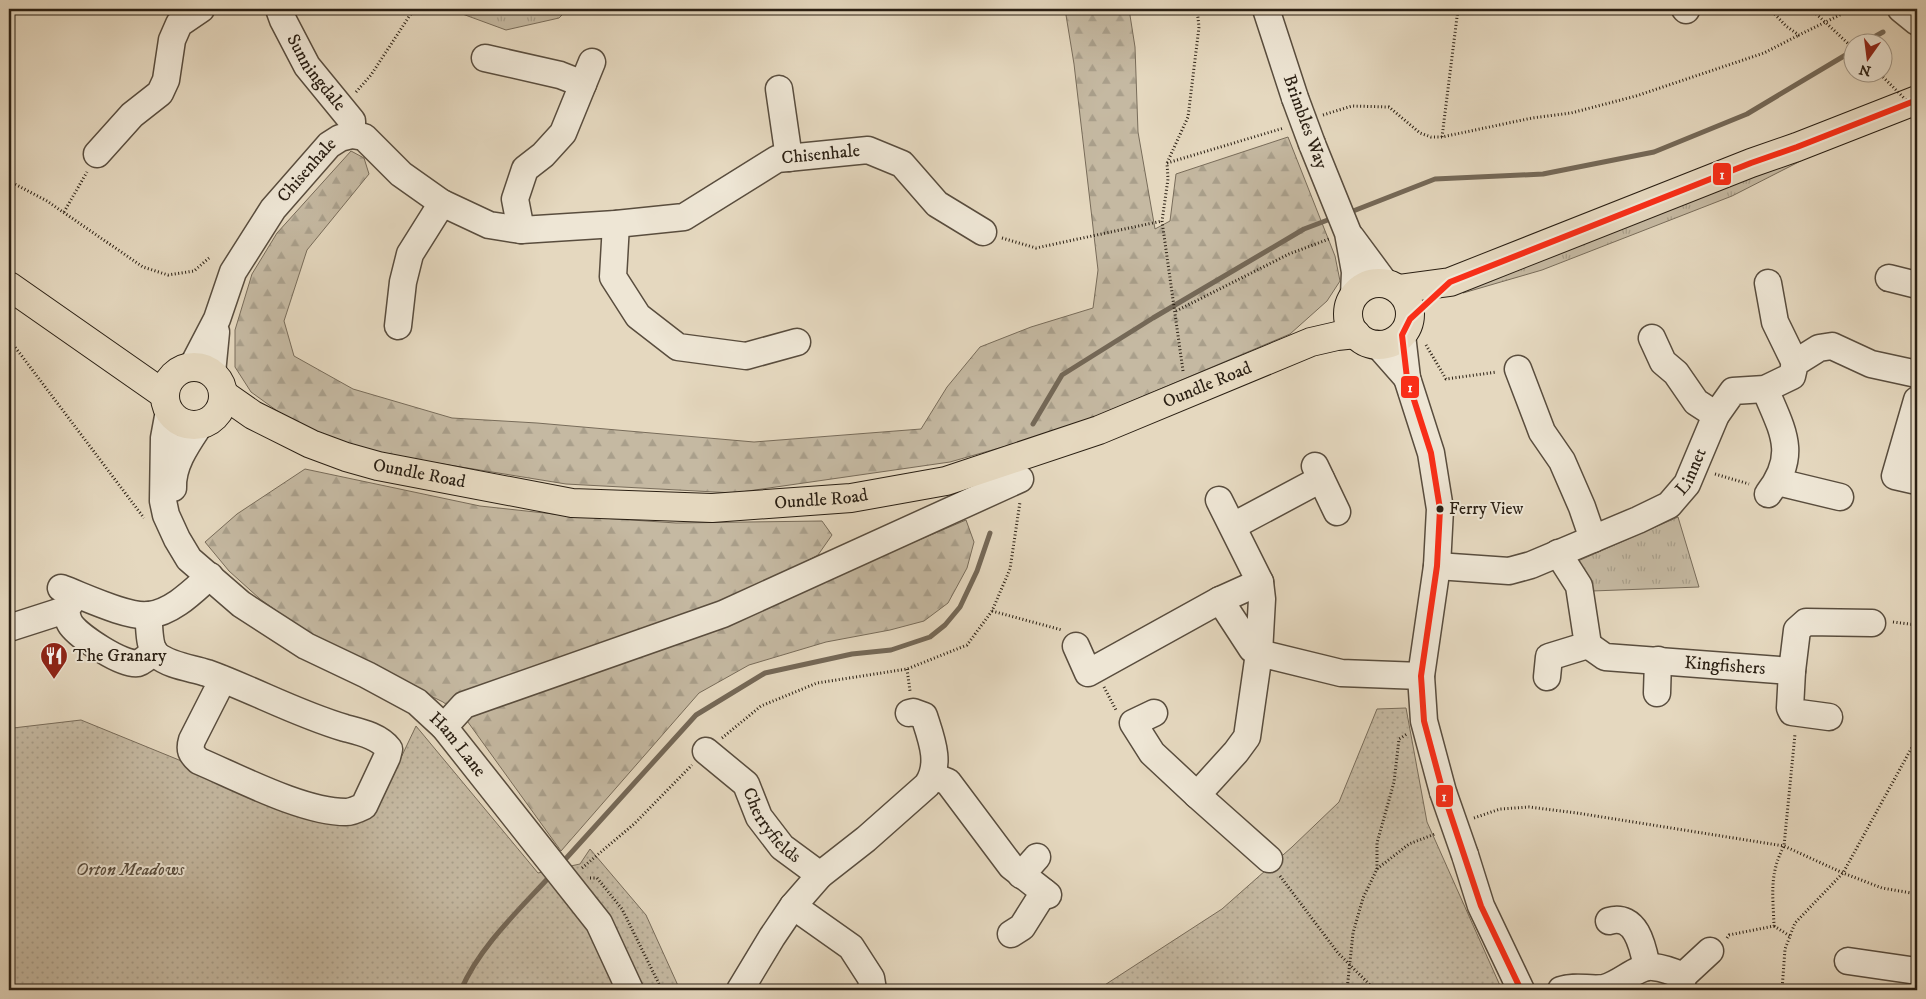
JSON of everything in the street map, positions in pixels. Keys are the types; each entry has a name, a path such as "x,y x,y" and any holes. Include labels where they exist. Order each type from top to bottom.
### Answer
{"main road":[{"path":"1450,282 1406,327 1386,344 1358,321 1365,286 1375,283 1391,286 1450,282 1733,170 1917,100"},
{"name":"Oundle Road","path":"9,286 86,338 167,403"},
{"path":"1391,286 1408,302 1406,327"},
{"name":"Oundle Road","path":"86,338 158,366 202,376 253,415 311,444 378,466 572,503 712,508 851,498 946,481 1019,475 1099,430 1311,342 1337,336 1358,321"},
{"path":"172,376 202,376 222,405 217,414 204,423 184,424 176,418 167,403 167,385 172,376"},
{"name":"Oundle Road","path":"204,423 311,444"}],"street":[{"path":"97,154 132,115 160,93 166,80 172,40 179,24 202,9"},
{"name":"Sunningdale","path":"279,9 307,66 352,121 352,135"},
{"name":"Brimbles Way","path":"1266,9 1295,98 1348,233 1355,272 1358,321"},
{"path":"1901,9 1917,22"},
{"path":"485,58 560,76 588,73 563,133 543,155 525,169 516,199 521,230"},
{"path":"779,89 789,158"},
{"name":"Chisenhale","path":"202,376 217,318 233,272 273,209 329,145 340,138 352,135 364,137 401,174 442,203 489,225 521,230 616,224 684,217 777,159 868,150 902,164 937,204 983,232"},
{"path":"398,326 403,282 410,254 442,203"},
{"path":"616,224 613,277 638,316 678,348 746,356 797,342"},
{"name":"Brimbles Way","path":"1348,233 1391,286"},
{"path":"1889,278 1917,285"},
{"path":"1768,283 1775,322 1795,363"},
{"path":"1358,321 1407,378"},
{"path":"1406,327 1407,378 1431,453 1440,509 1438,566 1421,676 1424,721 1443,792 1482,906 1521,990"},
{"path":"1652,338 1663,362 1676,373 1696,402 1716,415"},
{"name":"Linnet","path":"1438,566 1509,571 1531,565 1593,539 1638,520 1668,504 1687,484 1716,415 1733,391 1765,389 1792,376 1795,363 1819,348 1832,346 1871,364 1917,374"},
{"path":"1518,369 1542,432 1562,461 1582,507 1593,539"},
{"path":"1765,389 1784,435 1784,467 1772,489 1840,497"},
{"path":"1917,400 1895,476 1917,481"},
{"name":"Ham Lane","path":"167,403 162,474 163,501 166,515 177,539 189,558 241,604 306,646 367,675 417,702 444,727 563,870 599,923 630,990"},
{"name":"Ham Lane","path":"204,423 184,448 172,485 174,501 182,526 210,576"},
{"path":"1233,526 1318,472 1337,512"},
{"path":"444,727 464,705 724,614 1019,475"},
{"path":"1197,794 1236,752 1247,737 1259,653 1262,599 1260,582 1219,500"},
{"path":"1547,678 1550,657 1588,645 1579,586 1558,553"},
{"path":"9,628 68,597 135,615 148,615 160,612 175,605 210,576"},
{"path":"1076,646 1091,678 1220,600 1260,582"},
{"path":"68,597 70,624 82,635 107,652 127,662 138,663 154,651"},
{"path":"1220,600 1252,649 1259,653 1341,673 1421,676"},
{"path":"148,615 152,648 169,662 223,679 328,723 384,742 389,749 387,757 364,806 357,810 346,812 310,807 199,760 192,755 190,748 192,740 223,679"},
{"path":"1829,718 1791,715 1792,672 1797,630 1806,622 1872,623"},
{"name":"Kingfishers","path":"1588,645 1606,656 1792,672"},
{"path":"1658,660 1658,693"},
{"path":"909,713 913,712 924,716 933,743 933,776 948,782 1011,866 1029,866 1046,894 1022,927 1011,934"},
{"path":"1144,718 1152,754 1269,859"},
{"name":"Cherryfields","path":"706,751 746,784 759,817 782,847 820,875"},
{"name":"Cherryfields","path":"740,990 793,906 820,875 866,839 927,785 933,776"},
{"path":"793,906 851,947 877,980"},
{"path":"1609,922 1615,920 1622,921 1634,929 1642,944 1647,967"},
{"path":"1561,990 1611,986 1647,967 1662,968 1682,983 1710,951"},
{"path":"1848,961 1917,971"}],"path":[{"path":"355,94 371,75 414,9"},
{"path":"1183,371 1162,221 1168,179 1167,163 1188,117 1199,27 1197,9"},
{"path":"1442,137 1458,9"},
{"path":"1770,9 1786,26 1799,35"},
{"path":"1811,9 1844,40"},
{"path":"1316,118 1352,106 1389,107 1420,133 1431,137 1442,137 1515,121 1571,113 1636,96 1764,53 1852,9"},
{"path":"1888,82 1917,111"},
{"path":"1167,163 1288,126"},
{"path":"64,212 97,154"},
{"path":"9,181 47,201 143,267 168,275 194,270 209,258"},
{"path":"983,232 1036,248 1162,221"},
{"path":"1176,311 1289,254 1348,233"},
{"path":"1406,327 1424,342 1446,379 1518,369"},
{"path":"9,339 150,526"},
{"path":"1695,466 1723,477 1772,489"},
{"path":"563,870 634,824 706,751 762,706 817,683 907,669 967,645 992,611 1010,570 1019,475"},
{"path":"992,611 1069,632 1076,646"},
{"path":"1091,678 1102,682 1120,718 1144,718"},
{"path":"1774,926 1773,883 1776,861 1784,846 1791,715"},
{"path":"1347,990 1353,932 1377,869 1377,843 1394,782 1399,740 1424,721"},
{"path":"1782,990 1785,949 1795,923 1843,873 1917,738"},
{"path":"1472,819 1500,809 1529,807 1784,846 1843,873 1882,888 1917,894"},
{"path":"1377,869 1409,844 1438,833"},
{"path":"1269,859 1349,966 1375,990"},
{"path":"1710,951 1730,936 1774,926 1790,936"}],"green space":[{"path":"455,9 568,9 559,18 506,30 457,12"},
{"path":"1065,9 1129,9 1135,47 1138,132 1155,229 1170,221 1176,174 1288,137 1335,256 1340,281 1327,301 1290,334 1066,429 950,462 734,493 566,484 375,453 324,436 287,418 251,392 235,367 235,330 252,274 277,233 351,151 364,158 369,174 307,250 284,321 294,356 353,389 452,418 537,423 754,442 921,429 947,387 980,347 1031,327 1093,308 1098,270 1074,64"},
{"path":"1832,145 1732,196 1542,270 1463,293 1469,287"},
{"path":"305,469 480,506 572,516 676,523 822,521 832,535 818,555 787,572 796,592 966,520 974,542 967,568 948,603 924,621 890,630 826,642 749,665 699,693 561,851 465,718 443,702 326,646 260,599 229,571 205,542 237,514"},
{"path":"1678,517 1699,587 1592,591 1578,561"},
{"path":"1406,708 1427,822 1502,990 1097,990 1222,909 1292,847 1339,802 1377,709"},
{"name":"Orton Meadows","path":"81,720 179,760 294,813 380,802 416,726 538,873 580,864 590,849 646,915 680,990 9,990 9,725 13,728"}],"waterway":[{"path":"1348,213 1435,179 1543,174 1654,152 1747,114 1844,56"},
{"path":"1033,424 1062,375 1153,318 1304,229 1333,218"},
{"path":"561,864 696,715 765,673 852,654 891,650 930,637 945,625 960,607 977,571 990,533"},
{"path":"461,990 478,959 489,944 552,874"}],"transit line":[{"name":"1","path":"1521,990 1481,906 1443,792 1424,721 1421,676 1437,566 1440,509 1431,453 1407,378 1402,335 1410,319 1450,282 1751,163 1917,100"}],"place":[{"name":"Ferry View","path":"1440,509"},
{"name":"The Granary","path":"54,680"}]}
